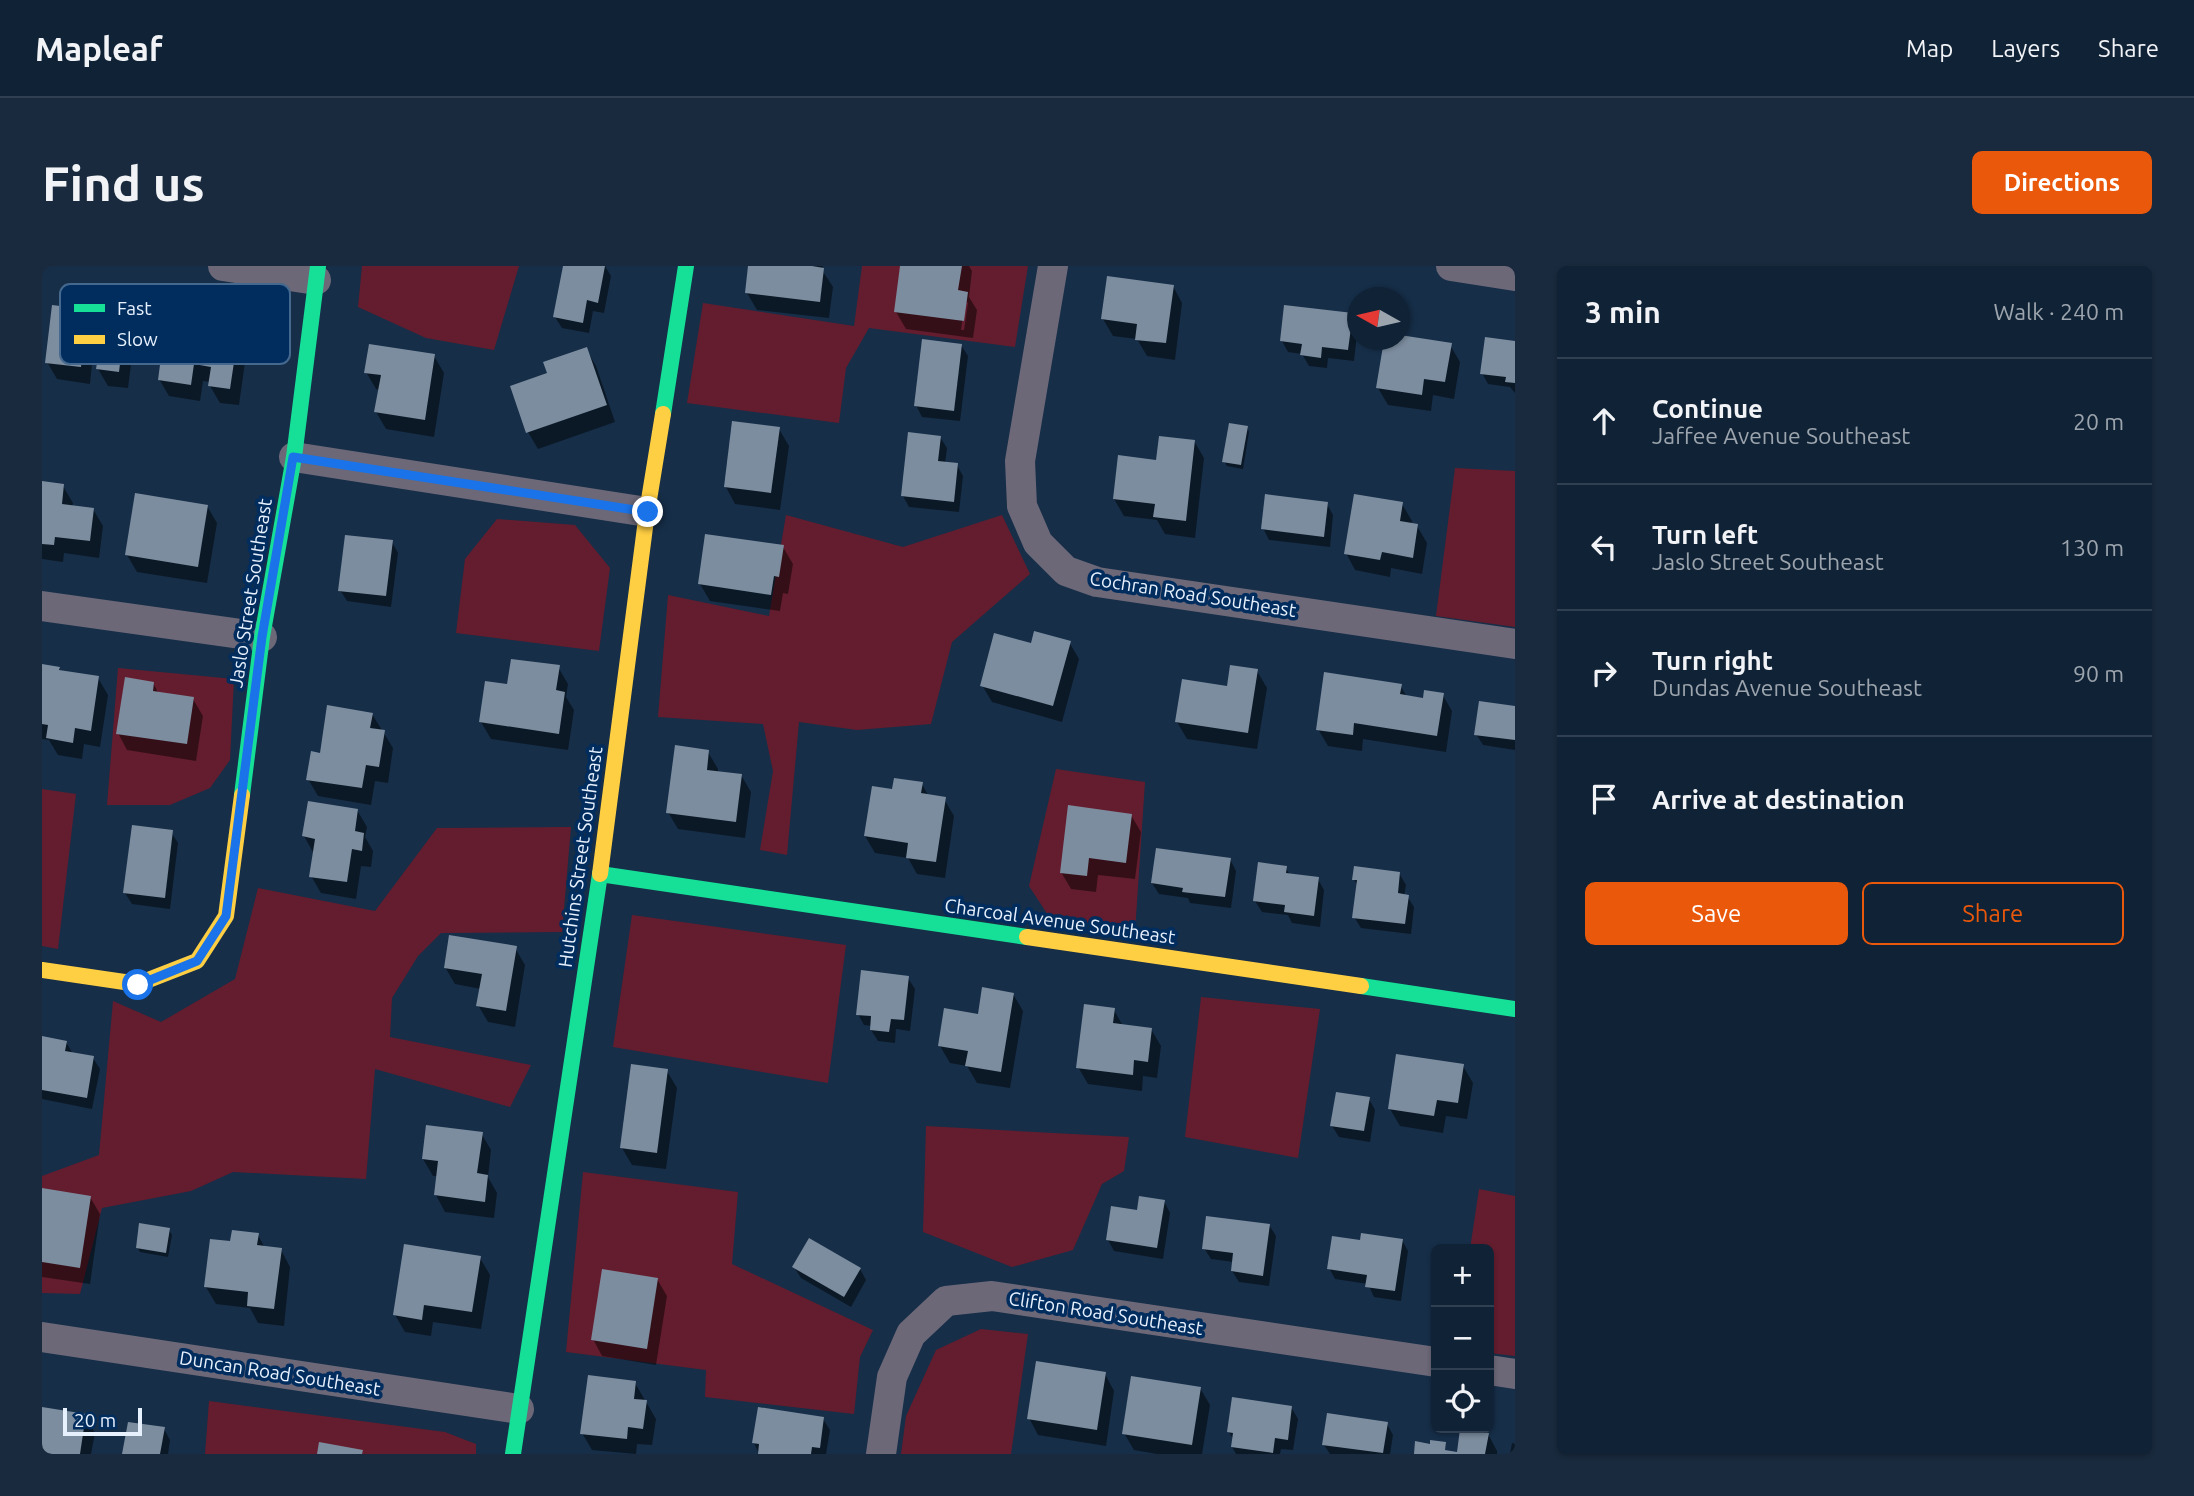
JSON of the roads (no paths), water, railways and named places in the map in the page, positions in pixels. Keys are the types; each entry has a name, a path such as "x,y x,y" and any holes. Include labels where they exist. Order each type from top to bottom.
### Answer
{"street":[{"path":"223,266 317,273"},
{"name":"Hutchins Street Southeast","path":"513,1454 600,874 648,512 686,266"},
{"name":"Cochran Road Southeast","path":"1054,266 1020,461 1022,506 1038,542 1066,571 1097,582 1515,644"},
{"path":"1451,266 1515,276"},
{"name":"Jaslo Street Southeast","path":"42,970 138,985 197,961 226,916 262,637 293,457 317,273"},
{"path":"293,457 648,512"},
{"path":"42,606 262,637"},
{"name":"Charcoal Avenue Southeast","path":"600,874 1515,1009"},
{"name":"Clifton Road Southeast","path":"881,1454 892,1377 911,1334 946,1301 992,1296 1431,1361"},
{"name":"Duncan Road Southeast","path":"42,1338 519,1409"},
{"path":"1494,1371 1515,1374"}]}
